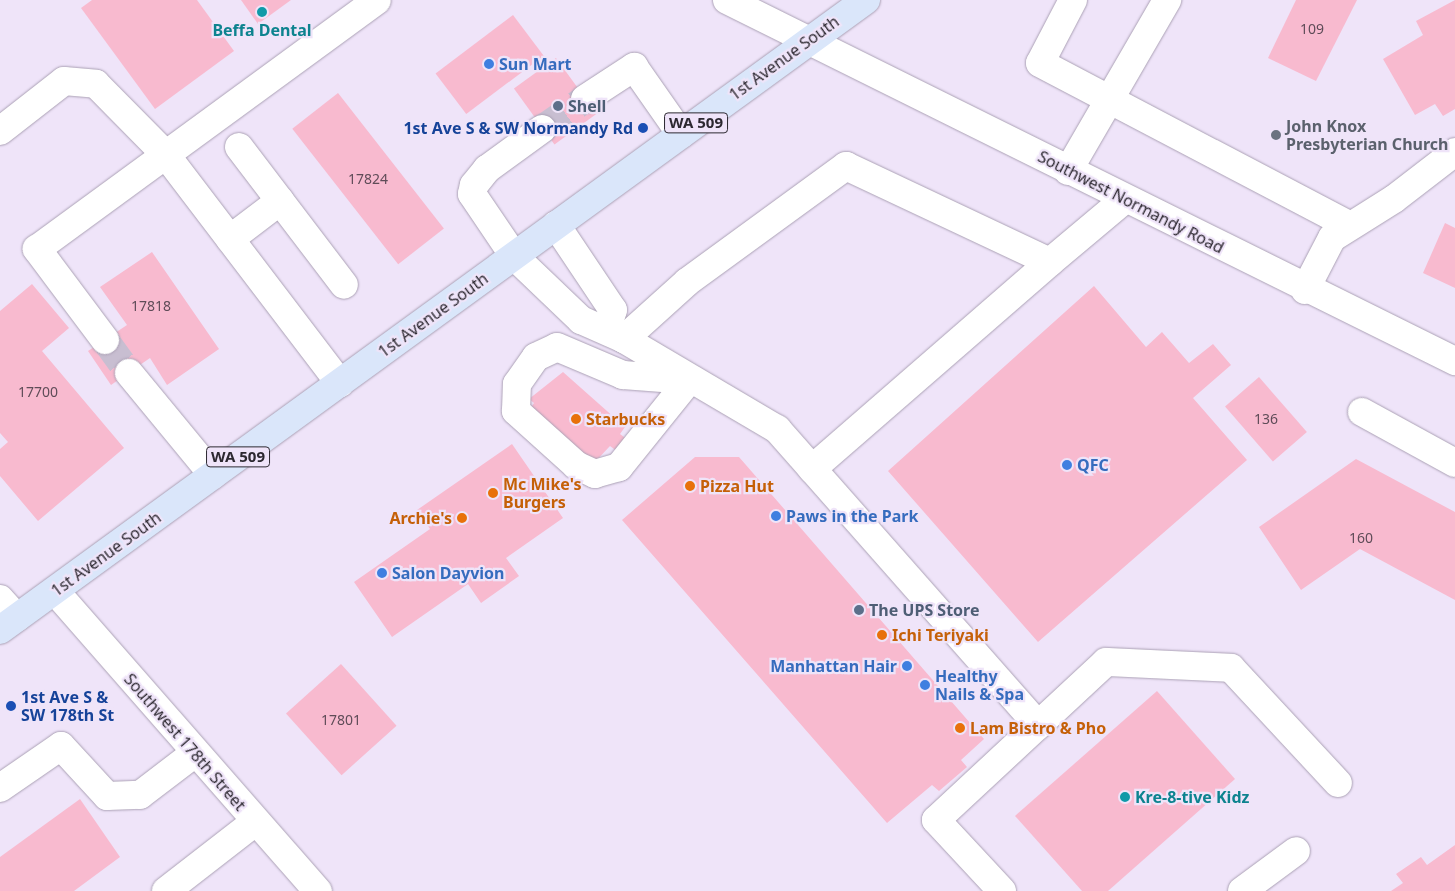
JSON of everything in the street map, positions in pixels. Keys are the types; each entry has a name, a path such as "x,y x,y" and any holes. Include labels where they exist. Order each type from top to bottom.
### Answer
{"main road":[{"name":"1st Avenue South","path":"6,615 55,591 866,0"}],"street":[{"path":"105,340 37,249 376,0"},
{"name":"Southwest Normandy Road","path":"727,0 1305,290 1455,361"},
{"path":"1072,0 1040,63 1349,225"},
{"path":"1068,171 1167,0"},
{"path":"585,99 634,67 681,134"},
{"path":"0,131 64,81 96,84 166,155 340,382"},
{"path":"542,129 487,169 474,185 472,194 514,256 567,310 615,335 689,380 777,429 1038,725"},
{"path":"239,147 344,285"},
{"path":"1305,290 1332,238 1349,225 1394,199 1455,152"},
{"path":"615,335 846,166 1050,262"},
{"path":"812,469 1125,199"},
{"path":"230,239 280,201"},
{"path":"556,225 613,310 615,335"},
{"path":"557,347 623,375 689,380 632,453 607,473 596,474 576,465 516,411 517,384 536,357 557,347"},
{"path":"129,373 213,475"},
{"path":"1362,412 1455,464"},
{"name":"Southwest 178th Street","path":"55,591 195,753 318,891"},
{"path":"1002,891 936,820 1106,662 1231,668 1338,783"},
{"path":"0,788 61,746 107,796 140,795 195,753"},
{"path":"166,891 256,822"},
{"path":"1242,891 1296,851"}],"building":[{"path":"92,0 197,0 234,51 155,109 81,8"},
{"name":"Beffa Dental","path":"241,0 291,0 258,24"},
{"path":"1296,0 1357,0 1316,81 1268,58"},
{"path":"1455,0 1455,109 1443,116 1435,104 1415,115 1383,59 1423,35 1416,21"},
{"name":"Sun Mart","path":"513,15 544,56 466,114 436,73"},
{"name":"Shell","path":"556,58 597,114 554,144 514,89"},
{"path":"338,93 444,229 398,264 292,129"},
{"path":"1445,223 1455,228 1455,288 1423,273"},
{"path":"152,252 219,349 167,385 150,358 111,385 88,351 127,325 100,287"},
{"path":"32,284 69,328 42,351 124,448 38,521 0,476 0,449 8,442 0,433 0,311"},
{"name":"QFC","path":"1094,286 1146,347 1162,332 1189,363 1213,344 1231,365 1193,398 1247,460 1038,642 888,471"},
{"name":"Starbucks","path":"563,372 625,427 620,434 628,440 618,452 610,446 594,463 528,412 534,403 529,399"},
{"path":"1259,377 1307,432 1273,462 1225,407"},
{"path":"512,444 563,518 506,558 519,576 481,603 468,584 392,637 354,582 430,529 417,510"},
{"path":"695,457 739,457 984,739 961,760 967,767 939,791 932,785 887,823 622,520"},
{"path":"1356,459 1455,512 1455,600 1360,549 1301,590 1259,527"},
{"path":"341,664 397,726 342,775 286,714"},
{"name":"Kre-8-tive Kidz","path":"1157,691 1235,779 1108,891 1082,891 1015,816"},
{"path":"80,799 120,857 74,891 0,891 0,857"},
{"path":"1455,845 1455,891 1391,891 1403,883 1396,874 1421,857 1427,865"}],"tunnel":[{"path":"542,129 585,99"},
{"path":"105,340 129,373"}],"place":[{"name":"Beffa Dental","path":"262,12"},
{"name":"Sun Mart","path":"489,64"},
{"name":"Shell","path":"558,106"},
{"name":"1st Ave S & SW Normandy Rd","path":"643,128"},
{"name":"John Knox Presbyterian Church","path":"1276,135"},
{"name":"Starbucks","path":"576,419"},
{"name":"QFC","path":"1067,465"},
{"name":"Pizza Hut","path":"690,486"},
{"name":"Mc Mike's Burgers","path":"493,493"},
{"name":"Paws in the Park","path":"776,516"},
{"name":"Archie's","path":"462,518"},
{"name":"Salon Dayvion","path":"382,573"},
{"name":"The UPS Store","path":"859,610"},
{"name":"Ichi Teriyaki","path":"882,635"},
{"name":"Manhattan Hair","path":"907,666"},
{"name":"Healthy Nails & Spa","path":"925,685"},
{"name":"1st Ave S & SW 178th St","path":"11,706"},
{"name":"Lam Bistro & Pho","path":"960,728"},
{"name":"Kre-8-tive Kidz","path":"1125,797"}]}
